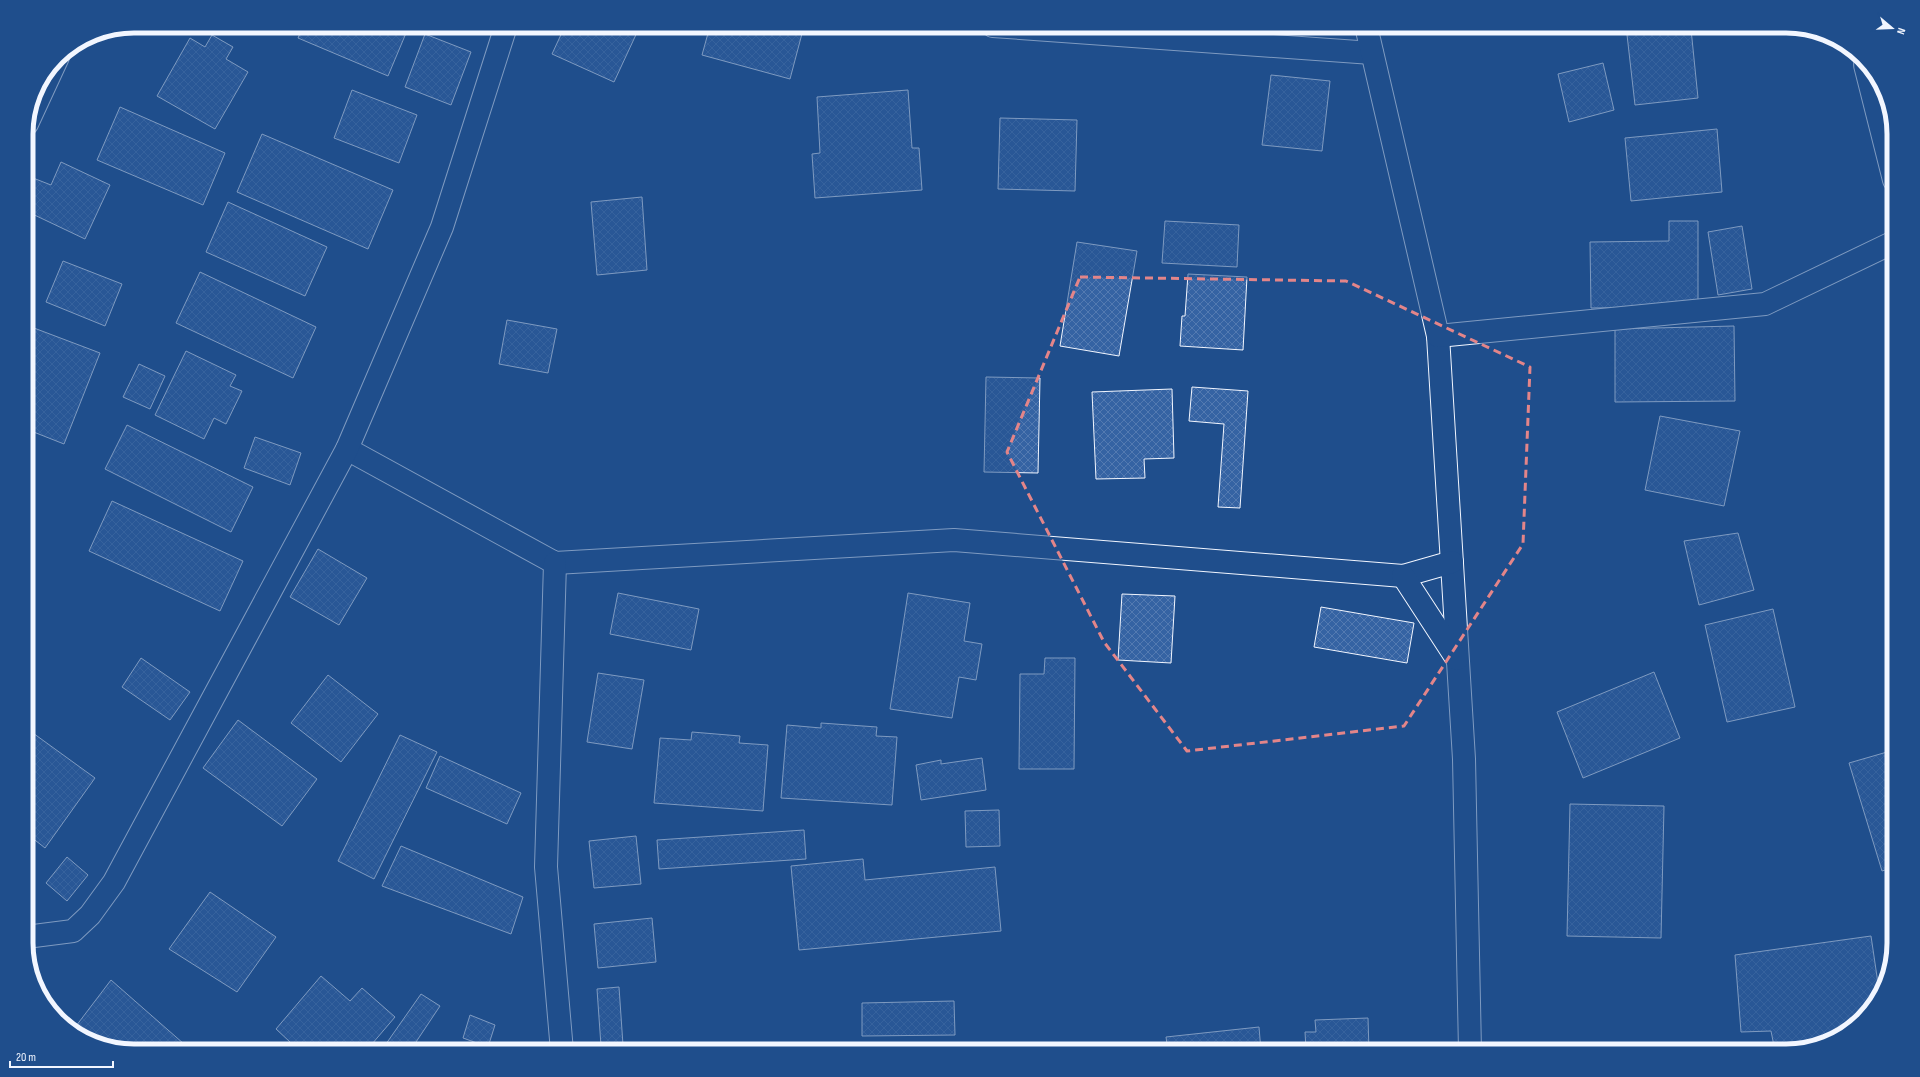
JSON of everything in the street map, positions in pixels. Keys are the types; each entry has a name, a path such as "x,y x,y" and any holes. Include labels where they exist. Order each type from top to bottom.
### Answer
{"street":[{"path":"33,936 73,931 90,915 114,882 347,449 442,227 504,33"},
{"path":"1091,33 1372,53"},
{"path":"1368,33 1438,336 1464,759 1470,1044"},
{"path":"1868,76 1887,152"},
{"path":"1438,336 1765,304 1887,245"},
{"path":"347,449 555,563 954,540 1404,576 1452,562"},
{"path":"555,563 546,867 561,1044"},
{"path":"1404,576 1458,660"}],"highlighted area":[{"path":"1080,277 1346,281 1530,367 1523,544 1404,726 1187,751 1104,642 1007,452"}],"building":[{"path":"300,33 406,33 388,76 298,38"},
{"path":"562,33 637,33 614,82 552,54"},
{"path":"708,33 802,33 790,79 702,55"},
{"path":"1627,33 1691,33 1698,98 1635,105"},
{"path":"425,34 471,52 451,105 405,87"},
{"path":"212,35 233,47 226,59 248,72 215,129 157,96 190,38 205,47"},
{"path":"1603,63 1614,110 1569,122 1558,74"},
{"path":"1271,75 1330,81 1322,151 1262,145"},
{"path":"352,90 417,115 399,163 334,138"},
{"path":"908,90 912,148 919,148 922,190 815,198 812,154 820,153 817,97"},
{"path":"120,107 225,153 203,205 97,160"},
{"path":"1000,118 1077,120 1075,191 998,189"},
{"path":"1717,129 1722,192 1631,201 1625,138"},
{"path":"262,134 393,190 368,249 237,192"},
{"path":"61,162 110,185 85,239 33,214 33,178 51,185"},
{"path":"642,197 647,270 597,275 591,202"},
{"path":"228,202 327,247 305,296 206,252"},
{"path":"1165,221 1239,225 1237,267 1162,263"},
{"path":"1669,221 1698,221 1698,307 1591,308 1590,242 1669,241"},
{"path":"1742,226 1752,289 1718,295 1708,232"},
{"path":"1077,242 1137,251 1119,356 1060,346"},
{"path":"63,261 122,284 105,326 46,302"},
{"path":"200,272 316,327 293,378 176,323"},
{"path":"1188,274 1247,277 1243,350 1180,346 1182,316 1185,316"},
{"path":"507,320 557,329 548,373 499,364"},
{"path":"1734,326 1735,401 1615,402 1615,329"},
{"path":"33,328 100,353 64,444 33,432"},
{"path":"186,351 236,375 230,386 242,391 226,424 214,418 204,439 155,415"},
{"path":"139,364 165,376 150,409 123,397"},
{"path":"986,377 1040,378 1038,473 984,472"},
{"path":"1192,387 1248,391 1240,508 1218,507 1224,424 1189,421"},
{"path":"1172,389 1174,458 1144,459 1145,478 1096,479 1092,392"},
{"path":"1660,416 1740,431 1724,506 1645,490"},
{"path":"127,425 253,487 231,532 105,469"},
{"path":"255,437 301,453 290,485 244,468"},
{"path":"112,501 243,561 220,611 89,551"},
{"path":"1738,533 1754,590 1699,605 1684,541"},
{"path":"318,549 367,578 339,625 290,597"},
{"path":"618,593 699,609 691,650 610,634"},
{"path":"908,593 970,603 964,641 982,644 976,680 959,677 952,718 890,709"},
{"path":"1122,594 1175,596 1171,663 1118,660"},
{"path":"1321,607 1414,623 1407,663 1314,647"},
{"path":"1773,609 1795,707 1727,722 1705,625"},
{"path":"141,658 190,692 170,720 122,687"},
{"path":"1045,658 1075,658 1074,769 1019,769 1020,674 1044,674"},
{"path":"1654,672 1680,738 1583,778 1557,712"},
{"path":"598,673 644,680 632,749 587,742"},
{"path":"328,675 378,714 341,762 291,723"},
{"path":"238,720 317,779 282,826 203,768"},
{"path":"821,723 877,727 876,736 897,737 892,805 781,798 787,725 821,728"},
{"path":"692,732 740,736 739,743 768,745 763,811 654,803 660,738 691,740"},
{"path":"33,733 95,778 45,848 33,839"},
{"path":"400,735 437,752 374,879 338,861"},
{"path":"1887,752 1887,869 1882,871 1849,763"},
{"path":"440,756 521,793 507,824 426,788"},
{"path":"982,758 986,790 921,800 916,765 941,760 941,764"},
{"path":"1570,804 1664,806 1661,938 1567,936"},
{"path":"999,810 1000,846 966,847 965,811"},
{"path":"804,830 806,859 659,869 657,840"},
{"path":"636,836 641,884 594,888 589,841"},
{"path":"401,846 523,897 511,934 382,886"},
{"path":"67,857 88,875 67,901 46,883"},
{"path":"863,859 865,880 995,867 1001,931 799,950 791,866"},
{"path":"210,892 276,937 237,992 169,949"},
{"path":"652,918 656,962 598,968 594,924"},
{"path":"1871,936 1878,984 1866,1004 1857,1014 1836,1030 1812,1041 1774,1044 1771,1031 1741,1032 1735,955"},
{"path":"321,976 350,1001 362,988 395,1017 372,1044 288,1044 290,1042 276,1029"},
{"path":"111,980 184,1044 134,1044 108,1041 95,1036 77,1025"},
{"path":"619,987 623,1044 601,1044 597,989"},
{"path":"421,994 440,1006 415,1044 386,1044"},
{"path":"954,1001 955,1035 862,1036 862,1003"},
{"path":"470,1015 495,1025 489,1044 480,1044 463,1038"},
{"path":"1368,1018 1369,1044 1306,1044 1305,1032 1316,1032 1315,1020"},
{"path":"1259,1027 1260,1044 1167,1044 1166,1037"}]}
